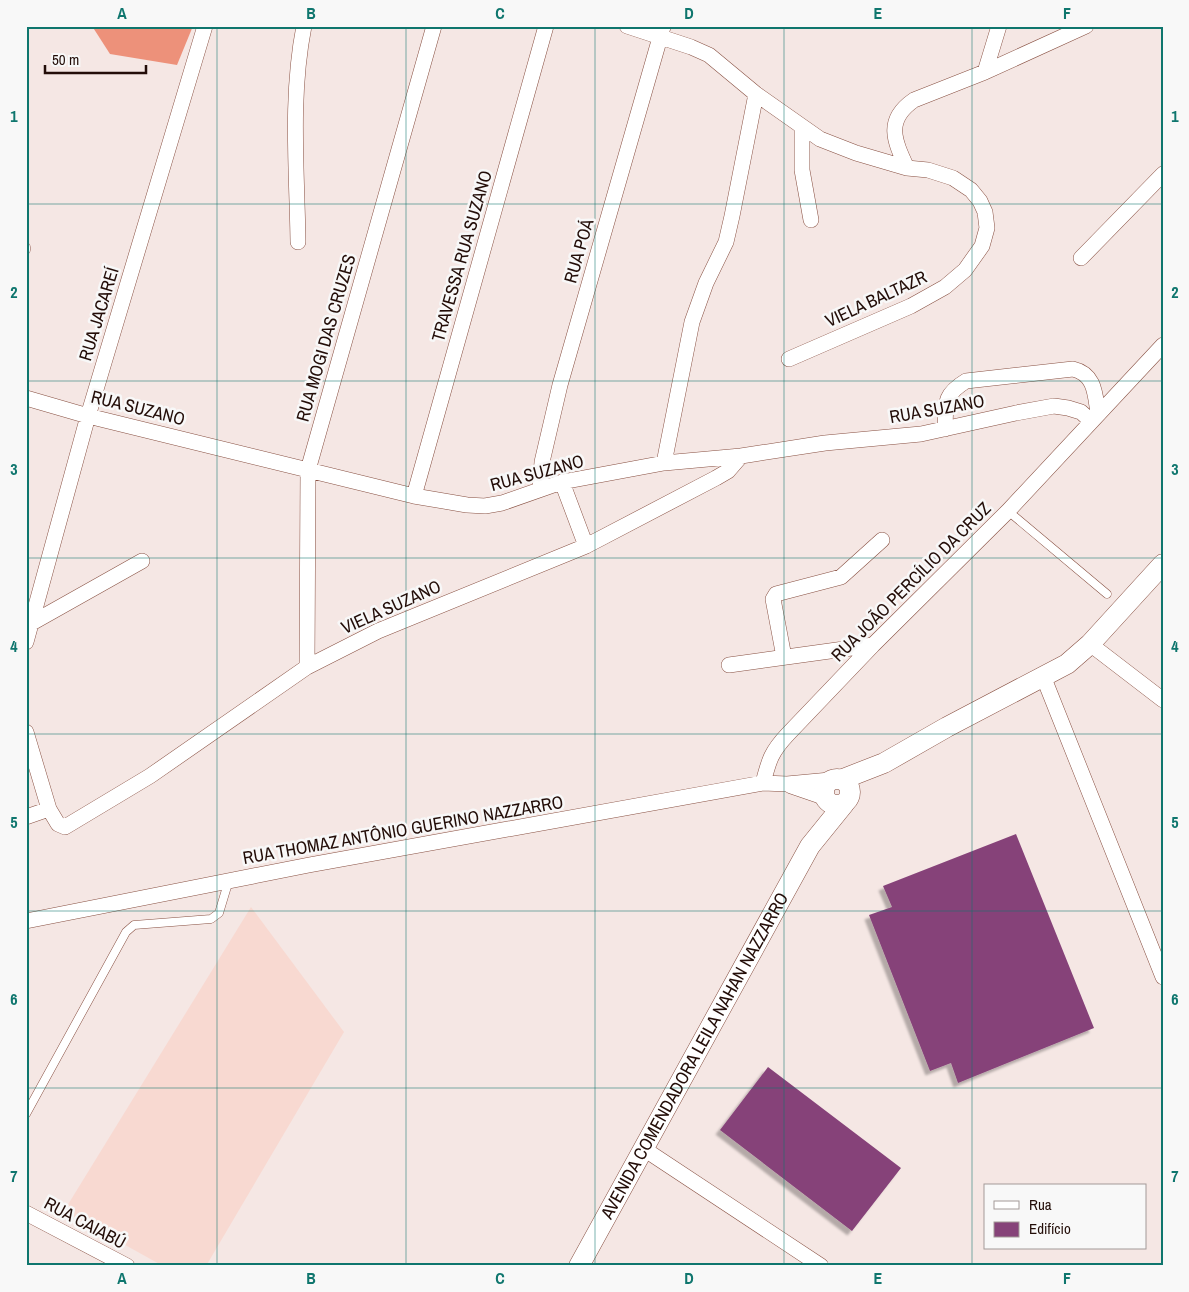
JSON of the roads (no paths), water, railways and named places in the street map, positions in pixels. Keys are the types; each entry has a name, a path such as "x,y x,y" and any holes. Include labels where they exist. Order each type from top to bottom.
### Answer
{"main road":[{"name":"AVENIDA COMENDADORA LEILA NAHAN NAZZARRO","path":"584,1264 644,1149 810,846 836,793 948,727 1067,664 1090,644 1162,567"}],"street":[{"name":"RUA JACAREÍ","path":"26,642 88,416 205,26"},
{"path":"298,242 295,89 298,52 304,26"},
{"name":"RUA MOGI DAS CRUZES","path":"307,667 308,470 434,26"},
{"name":"TRAVESSA RUA SUZANO","path":"414,496 546,26"},
{"name":"VIELA BALTAZR","path":"627,26 662,31 709,55 756,94 820,139 856,153 907,168 928,170 953,178 971,190 986,212 988,228 982,246 965,270 945,287 911,306 789,359"},
{"path":"985,72 999,26"},
{"path":"907,168 894,137 894,125 905,106 914,100 985,72 1086,26"},
{"name":"RUA POÁ","path":"540,489 542,462 560,385 662,31"},
{"path":"664,463 692,322 706,283 726,242 756,94"},
{"path":"802,128 802,170 811,220"},
{"path":"1081,258 1163,174"},
{"name":"RUA JOÃO PERCÍLIO DA CRUZ","path":"763,784 769,760 776,747 873,645 1008,511 1163,345"},
{"path":"945,429 946,401 958,386 966,381 1072,369 1079,370 1090,380 1094,387 1094,417"},
{"name":"RUA SUZANO","path":"26,398 88,416 414,496 467,505 485,506 502,503 562,482 664,463 741,456 825,442 921,434 1054,406 1068,408 1094,417"},
{"name":"VIELA SUZANO","path":"48,809 58,824 65,827 72,824 150,776 307,667 378,631 586,546 716,478 728,471 741,456"},
{"path":"562,482 586,546"},
{"path":"784,657 773,598 776,594 841,577 882,540"},
{"path":"30,624 142,561"},
{"path":"1090,644 1163,700"},
{"path":"730,665 873,645"},
{"path":"1043,676 1163,977"},
{"path":"26,732 48,809 26,817"},
{"name":"RUA THOMAZ ANTÔNIO GUERINO NAZZARRO","path":"26,921 229,880 763,784 787,784 836,793"},
{"path":"644,1149 822,1266"},
{"name":"RUA CAIABÚ","path":"26,1213 127,1266"}],"lane":[{"path":"1008,511 1107,594"},
{"path":"26,1114 126,932 134,925 210,919 219,913 229,880"}]}
